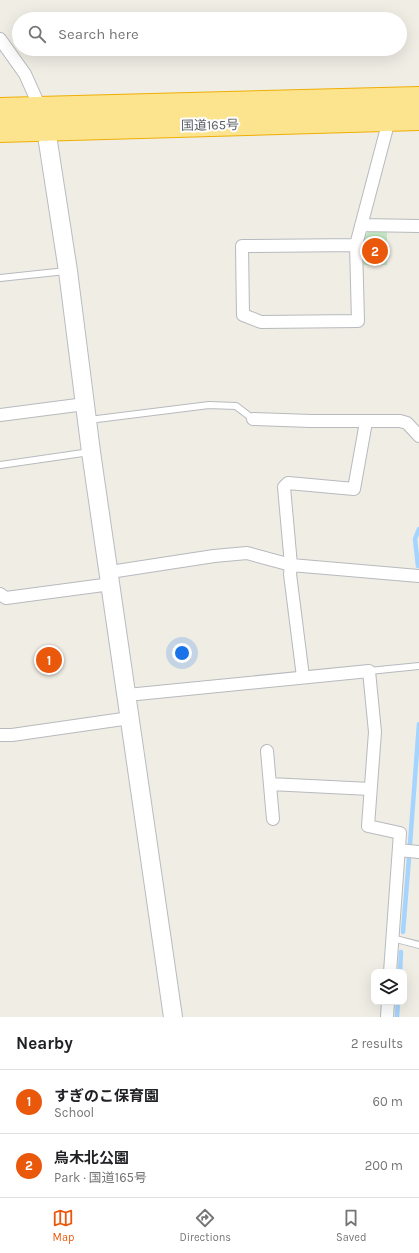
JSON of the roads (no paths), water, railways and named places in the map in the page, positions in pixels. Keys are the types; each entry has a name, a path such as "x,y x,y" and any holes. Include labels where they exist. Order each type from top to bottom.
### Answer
{"highway":[{"name":"国道165号","path":"0,109 419,98"},
{"name":"国道165号","path":"0,130 419,119"}],"street":[{"path":"0,39 12,56"},
{"path":"12,56 25,74 42,108 46,129 68,271 86,412 128,695 130,718 173,1017"},
{"path":"356,245 242,246 244,315 261,322 358,321 356,245 389,120"},
{"path":"361,225 419,226"},
{"path":"0,415 86,412"},
{"path":"253,418 366,422 377,420 400,420 407,423 419,436"},
{"path":"303,676 290,574 291,565 284,487 288,483 354,489 366,422"},
{"path":"0,594 6,598 214,556 247,553 291,565 419,576"},
{"path":"128,695 369,670 375,732 368,826 400,833 390,969"},
{"path":"0,735 12,735 130,718"},
{"path":"266,751 273,819"},
{"path":"270,784 370,789"},
{"path":"399,850 419,852"},
{"path":"387,1017 388,1005"}],"lane":[{"path":"0,278 68,271"},
{"path":"86,412 209,405 236,406 253,418"},
{"path":"0,465 92,452"},
{"path":"369,670 419,666"},
{"path":"392,938 419,945"}],"waterway":[{"path":"418,566 415,539 419,529"},
{"path":"410,844 419,724"},
{"path":"403,932 409,858"},
{"path":"400,969 401,952"},
{"path":"397,1017 398,1005"}],"place":[{"name":"烏木北公園","path":"375,251"},
{"name":"すぎのこ保育園","path":"49,660"}]}
